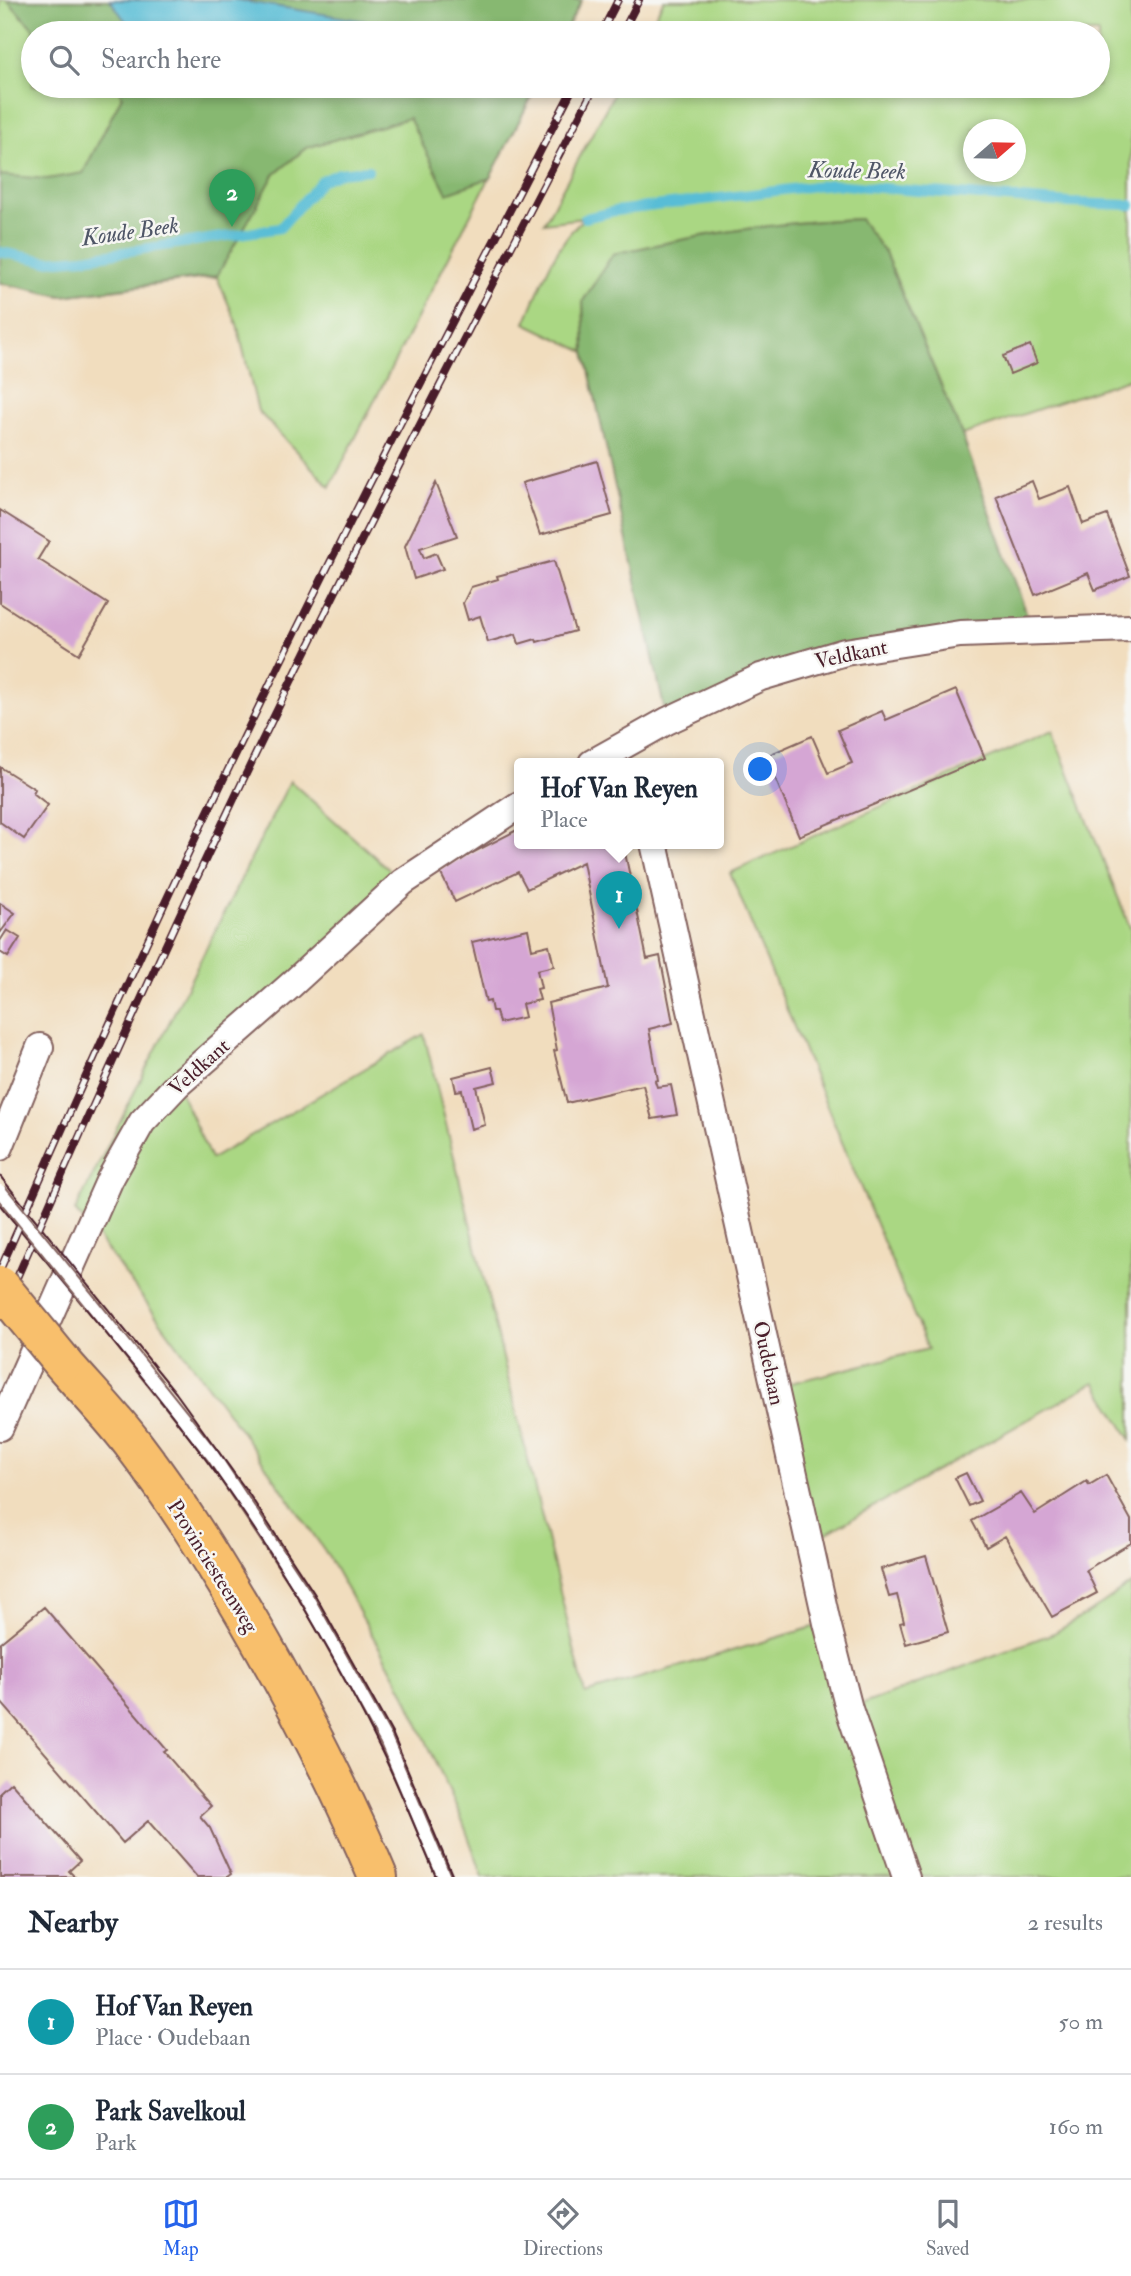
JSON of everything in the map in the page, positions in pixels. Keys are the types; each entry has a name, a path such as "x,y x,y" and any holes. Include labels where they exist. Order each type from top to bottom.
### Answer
{"main road":[{"name":"Provinciesteenweg","path":"0,1286 135,1447 225,1580 300,1711 378,1877"}],"street":[{"name":"Veldkant","path":"611,758 633,752 667,721 761,677 845,652 960,634 1131,628"},
{"name":"Veldkant","path":"0,1427 110,1180 142,1122 177,1085 403,882 514,808"},
{"name":"Oudebaan","path":"655,849 827,1622 849,1709 906,1877"},
{"path":"0,1147 40,1046"}],"lane":[{"path":"0,1191 213,1456 307,1598 386,1740 444,1877"}],"green space":[{"path":"0,0 582,0 571,21 21,21 21,98 531,98 330,487 258,411 237,324 217,277 62,296 0,283"},
{"path":"7,0 582,0 571,21 26,21"},
{"path":"664,0 1131,0 1131,378 962,435 885,253 860,219 736,230 613,254 583,301 585,352 525,323 556,254 584,218 544,223 612,98 1110,98 1110,21 653,21"},
{"path":"121,98 531,98 490,178 447,193 409,118 306,148 274,175 217,276 62,296 0,283 0,175 47,179 83,173"},
{"path":"860,219 885,253 962,435 1033,631 845,652 667,721 585,352 583,301 613,254 736,230"},
{"path":"1052,731 1131,930 1131,1440 1095,1382 809,1543 774,1387 928,1349 730,873"},
{"path":"290,781 403,882 177,1085 211,1159 424,1034 585,1694 827,1623 850,1709 1054,1633 1131,1584 1131,1877 483,1877 461,1817 403,1690 325,1551 242,1432 96,1235 75,1211"}],"water":[{"path":"110,0 237,0 366,21 126,21"}],"building":[{"path":"1030,345 1037,363 1010,374 1003,356"},
{"path":"597,461 612,515 540,535 522,483"},
{"path":"1032,481 1039,499 1070,487 1083,524 1107,515 1130,576 1095,590 1088,573 1035,595 996,496"},
{"path":"436,483 457,536 420,548 424,558 436,553 443,569 414,579 405,546"},
{"path":"0,510 49,541 38,559 108,604 79,654 0,603"},
{"path":"554,561 575,631 537,642 536,639 519,644 516,634 488,642 480,616 468,620 463,603 471,587 498,579 497,576"},
{"path":"956,690 985,758 799,836 766,756 812,736 828,773 852,763 838,730 882,711 886,720"},
{"path":"0,767 35,789 33,793 48,805 24,839 0,822"},
{"path":"514,832 514,849 624,849 647,959 660,956 673,1023 649,1029 658,1080 655,1081 657,1087 671,1085 677,1115 652,1119 643,1085 567,1103 554,1051 557,1050 548,1003 608,988 583,862 527,889 518,872 455,902 439,870"},
{"path":"0,903 15,913 0,933"},
{"path":"528,929 532,949 549,945 554,966 537,970 541,988 537,989 540,1000 522,1004 525,1017 499,1023 490,1001 486,1002 472,942"},
{"path":"7,930 20,938 8,957 0,952 0,941"},
{"path":"492,1067 496,1082 476,1087 485,1125 471,1129 462,1090 456,1091 453,1077"},
{"path":"966,1473 980,1501 969,1506 955,1478"},
{"path":"1106,1475 1131,1520 1131,1543 1086,1570 1097,1593 1052,1617 1005,1536 986,1547 972,1521 1021,1493 1035,1514 1087,1481 1089,1485"},
{"path":"926,1556 948,1632 906,1644 900,1623 904,1622 897,1595 889,1597 881,1569"},
{"path":"44,1607 167,1750 164,1752 211,1806 200,1816 210,1828 231,1874 227,1877 197,1877 148,1821 123,1843 0,1701 0,1643"},
{"path":"11,1782 80,1861 69,1871 75,1877 0,1877 0,1792"}],"waterway":[{"name":"Koude Beek","path":"0,252 46,261 84,258 280,228 321,181 339,173 368,170"},
{"name":"Koude Beek","path":"585,218 615,211 831,184 1070,203 1131,205"}],"tram line":[{"path":"0,1176 176,1393 247,1491 314,1593 393,1735 453,1877"},
{"path":"0,1205 179,1424 274,1559 363,1714 394,1778 436,1877"}],"railway":[{"path":"607,21 618,0"},
{"path":"628,21 639,0"},
{"path":"0,1270 210,806 282,658 568,98"},
{"path":"0,1316 159,959 259,747 383,498 589,98"}],"place":[{"name":"Park Savelkoul","path":"232,227"},
{"name":"Hof Van Reyen","path":"619,929"}]}
